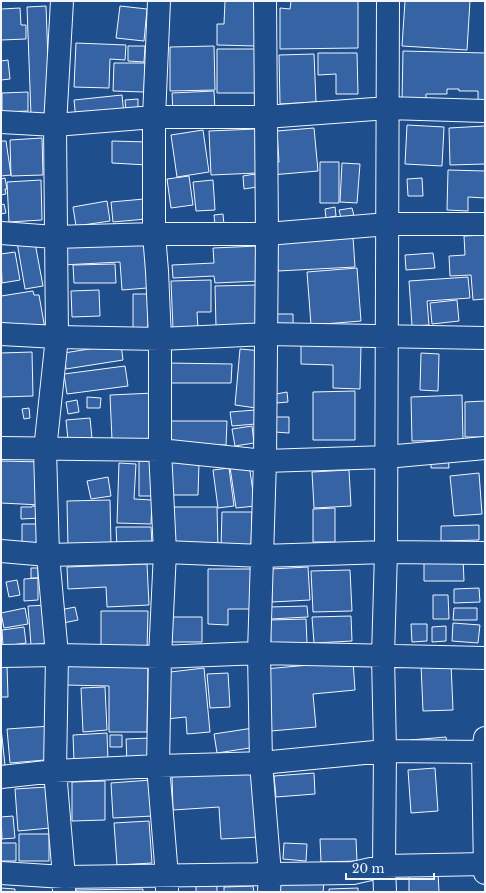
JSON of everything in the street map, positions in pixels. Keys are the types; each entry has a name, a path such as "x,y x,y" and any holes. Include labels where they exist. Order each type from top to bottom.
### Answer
{"street":[{"path":"62,1 55,125 56,337 44,450 48,555 57,655 55,771 64,885"},
{"path":"159,1 154,117 154,234 160,339 160,450 165,552 160,657 158,766 167,884"},
{"path":"264,1 267,234 265,461 258,653 261,763 269,883"},
{"path":"385,892 383,656 386,552 388,1"},
{"path":"1,122 55,125 154,117 265,117 388,108 485,111"},
{"path":"1,234 55,237 154,234 267,234 388,224 485,224"},
{"path":"1,334 56,337 160,339 266,334 485,338"},
{"path":"1,448 44,450 160,450 265,461 386,457 485,448"},
{"path":"1,551 48,555 165,552 261,556 386,552 485,552"},
{"path":"1,656 57,655 160,657 258,653 485,658"},
{"path":"1,777 55,771 261,763 385,751 484,747 485,867 384,866 353,873 269,883 64,885 1,873"}],"building":[{"path":"225,1 257,1 256,46 217,45 217,24 224,24"},
{"path":"291,1 358,1 358,48 280,49 280,8 290,9"},
{"path":"405,1 470,1 467,50 402,46"},
{"path":"46,6 50,114 31,115 27,7"},
{"path":"120,6 147,9 144,41 116,38"},
{"path":"20,8 21,25 26,25 26,39 1,40 1,9"},
{"path":"76,43 126,45 125,60 110,59 109,88 74,87"},
{"path":"128,46 145,46 144,62 128,61"},
{"path":"214,46 215,90 170,91 170,47"},
{"path":"217,49 256,49 255,93 217,93"},
{"path":"403,51 485,53 485,104 478,103 478,91 459,91 459,89 447,89 447,94 426,94 426,102 402,102"},
{"path":"318,53 357,53 358,94 336,94 336,74 318,75"},
{"path":"314,54 316,102 280,104 279,55"},
{"path":"8,60 10,79 1,80 1,61"},
{"path":"114,63 145,63 144,92 113,91"},
{"path":"214,91 215,111 173,113 172,93"},
{"path":"28,92 28,111 2,112 2,93"},
{"path":"122,95 124,115 76,120 74,100"},
{"path":"138,99 138,110 126,110 125,100"},
{"path":"407,125 444,127 442,166 405,164"},
{"path":"485,126 485,164 450,165 449,128"},
{"path":"314,128 318,171 271,175 270,163 279,162 277,131"},
{"path":"256,129 258,173 211,175 209,131"},
{"path":"203,130 209,172 177,177 171,135"},
{"path":"42,138 43,175 11,176 10,140"},
{"path":"1,141 6,141 11,175 1,176"},
{"path":"112,141 148,142 147,165 112,163"},
{"path":"320,162 339,162 339,203 320,203"},
{"path":"342,163 360,164 357,203 340,202"},
{"path":"448,170 485,171 485,198 468,197 468,211 447,210"},
{"path":"255,174 257,187 244,189 243,176"},
{"path":"189,176 193,205 171,208 167,179"},
{"path":"5,178 7,189 5,189 6,194 1,195 1,179"},
{"path":"422,178 423,196 408,196 407,179"},
{"path":"41,180 42,220 9,222 7,182"},
{"path":"213,180 215,210 196,211 193,182"},
{"path":"144,199 146,219 113,222 111,202"},
{"path":"107,201 110,221 76,226 73,207"},
{"path":"4,204 6,213 1,214 1,205"},
{"path":"335,207 336,216 326,218 325,209"},
{"path":"352,208 354,216 341,218 339,210"},
{"path":"223,214 224,225 215,225 214,215"},
{"path":"485,235 485,299 473,300 471,275 450,276 449,256 465,255 464,236"},
{"path":"353,237 355,267 278,271 276,242"},
{"path":"145,241 147,288 122,290 120,262 62,265 61,246"},
{"path":"17,242 35,243 43,286 25,289"},
{"path":"258,246 260,281 215,283 214,276 173,278 172,265 214,263 213,248"},
{"path":"15,252 20,280 2,283 1,254"},
{"path":"433,253 435,268 406,270 405,255"},
{"path":"115,264 116,283 74,283 73,265"},
{"path":"357,268 361,321 311,325 307,272"},
{"path":"468,277 470,298 427,301 429,325 412,326 409,281"},
{"path":"211,280 211,312 197,312 198,329 173,329 171,281"},
{"path":"256,285 257,326 216,327 215,286"},
{"path":"99,290 100,316 72,317 71,291"},
{"path":"33,291 34,295 39,295 45,329 3,331 1,319 1,296"},
{"path":"133,294 148,294 148,330 133,330"},
{"path":"457,300 459,321 432,324 430,303"},
{"path":"274,314 293,314 293,324 274,325"},
{"path":"301,343 361,345 360,389 333,388 333,365 301,364"},
{"path":"121,344 123,360 66,369 64,353"},
{"path":"240,349 262,351 256,408 235,405"},
{"path":"32,352 33,396 1,397 1,353"},
{"path":"421,353 439,354 438,391 420,390"},
{"path":"168,363 232,364 231,383 168,383"},
{"path":"125,366 128,386 67,394 64,374"},
{"path":"355,391 355,440 313,440 313,392"},
{"path":"287,392 288,402 277,403 276,394"},
{"path":"154,393 155,438 112,440 110,395"},
{"path":"462,395 463,440 412,441 411,397"},
{"path":"87,397 101,398 100,408 87,408"},
{"path":"77,400 79,412 68,414 66,402"},
{"path":"485,401 485,437 465,437 465,402"},
{"path":"29,408 30,418 24,419 22,409"},
{"path":"255,410 256,424 232,426 230,412"},
{"path":"276,417 289,417 289,433 275,432"},
{"path":"90,418 92,438 68,440 66,420"},
{"path":"170,421 227,421 226,445 170,445"},
{"path":"252,426 254,443 235,446 232,429"},
{"path":"431,457 448,457 449,468 431,468"},
{"path":"1,461 43,462 41,505 1,503"},
{"path":"139,461 152,461 153,496 139,496"},
{"path":"171,462 199,463 198,495 170,495"},
{"path":"119,463 136,464 134,499 152,500 151,524 117,523"},
{"path":"249,464 255,506 236,508 230,467"},
{"path":"229,468 234,506 218,508 213,470"},
{"path":"349,470 351,506 314,508 312,472"},
{"path":"479,473 482,514 454,516 450,476"},
{"path":"108,477 111,496 91,499 87,481"},
{"path":"110,500 111,546 68,547 67,501"},
{"path":"40,506 40,518 21,519 21,507"},
{"path":"171,507 217,507 218,547 171,548"},
{"path":"335,508 335,542 313,542 313,509"},
{"path":"222,512 252,512 251,548 221,548"},
{"path":"22,524 39,524 39,544 22,544"},
{"path":"479,525 479,540 441,541 441,526"},
{"path":"116,527 151,527 152,545 117,547"},
{"path":"424,558 463,558 464,581 424,581"},
{"path":"147,564 149,605 107,607 106,587 68,589 67,567"},
{"path":"308,567 310,600 272,602 271,569"},
{"path":"31,568 38,568 38,578 31,578"},
{"path":"208,569 253,569 253,609 228,609 228,625 208,624"},
{"path":"350,570 352,611 313,612 311,571"},
{"path":"38,578 38,600 24,601 24,579"},
{"path":"17,580 20,595 9,597 6,582"},
{"path":"479,588 480,602 454,603 454,589"},
{"path":"433,595 448,595 449,619 433,619"},
{"path":"48,605 50,643 31,645 28,606"},
{"path":"307,606 308,617 270,619 269,607"},
{"path":"75,607 78,620 63,623 60,610"},
{"path":"25,608 28,624 4,628 1,613"},
{"path":"454,608 477,608 477,620 453,620"},
{"path":"101,611 148,611 147,650 101,649"},
{"path":"351,616 352,641 314,643 312,617"},
{"path":"167,617 202,617 202,642 167,642"},
{"path":"306,619 307,643 271,644 270,620"},
{"path":"453,623 480,625 478,643 452,641"},
{"path":"411,624 427,624 427,641 412,642"},
{"path":"446,626 446,641 432,642 432,627"},
{"path":"24,627 26,643 3,646 2,630"},
{"path":"66,660 148,660 147,732 109,732 109,686 66,685"},
{"path":"353,661 355,690 313,694 316,727 271,731 265,669"},
{"path":"451,664 453,710 423,711 421,665"},
{"path":"1,665 7,665 8,697 1,697"},
{"path":"204,668 210,732 187,734 186,717 166,719 162,673"},
{"path":"228,673 230,707 210,708 207,674"},
{"path":"105,687 107,730 83,732 81,688"},
{"path":"51,726 45,760 10,763 7,729"},
{"path":"1,728 5,765 1,766"},
{"path":"253,728 256,747 217,753 214,734"},
{"path":"107,733 108,761 74,762 73,735"},
{"path":"110,735 122,735 122,747 110,747"},
{"path":"446,737 447,745 410,740"},
{"path":"150,738 151,761 127,762 126,739"},
{"path":"435,768 438,811 411,813 408,770"},
{"path":"257,772 260,837 221,839 219,807 173,810 172,776"},
{"path":"314,773 315,794 276,797 274,776"},
{"path":"151,780 153,816 113,818 111,783"},
{"path":"105,781 105,820 72,821 72,782"},
{"path":"47,787 50,828 18,831 15,789"},
{"path":"13,816 15,838 2,839 1,817"},
{"path":"149,821 152,863 117,865 114,823"},
{"path":"19,834 49,834 49,861 19,861"},
{"path":"320,839 356,839 357,861 321,862"},
{"path":"1,843 16,843 16,861 1,861"},
{"path":"284,843 307,844 306,861 283,859"},
{"path":"438,872 439,892 409,892 409,873"},
{"path":"278,880 324,882 323,892 277,892"},
{"path":"196,882 217,882 217,892 196,892"},
{"path":"253,886 254,892 224,892 224,887"},
{"path":"1,888 15,889 15,892 1,892"},
{"path":"358,888 358,892 329,892 329,889"},
{"path":"143,889 143,892 76,892 76,890"}]}
